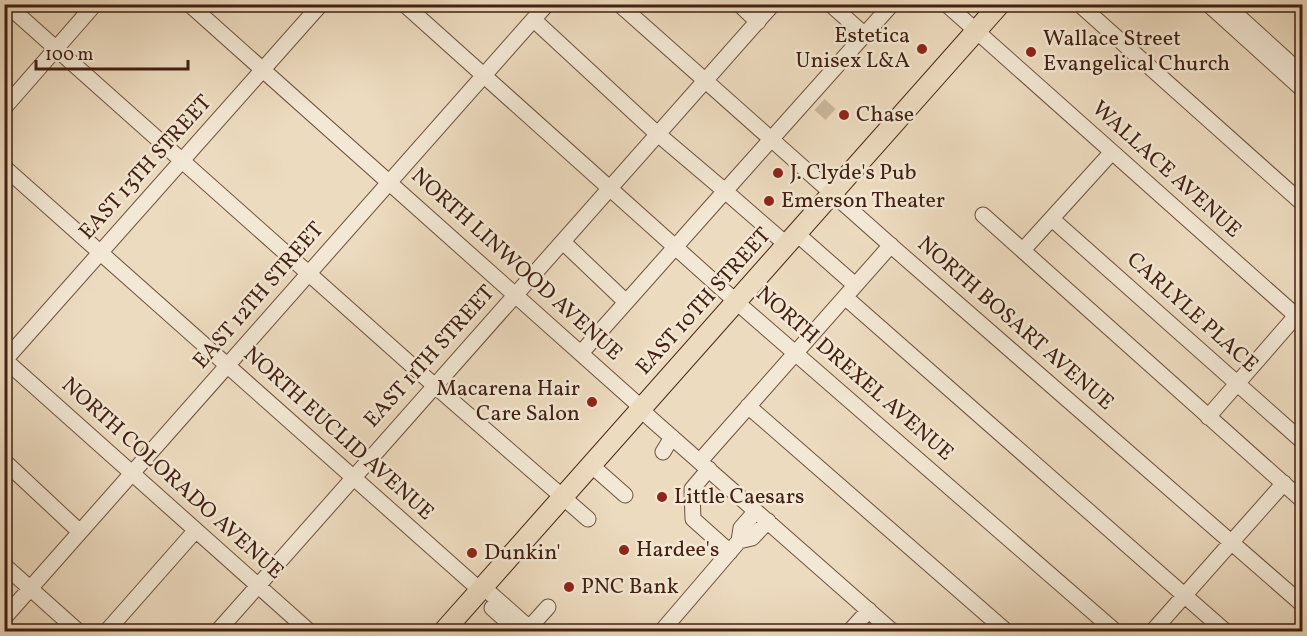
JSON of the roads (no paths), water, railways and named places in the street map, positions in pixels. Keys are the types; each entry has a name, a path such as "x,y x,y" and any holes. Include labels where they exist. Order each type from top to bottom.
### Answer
{"main road":[{"name":"EAST 10TH STREET","path":"443,632 1000,4"}],"street":[{"path":"6,4 588,519"},
{"path":"4,108 95,4"},
{"name":"NORTH LINWOOD AVENUE","path":"189,4 893,632"},
{"name":"EAST 13TH STREET","path":"5,360 321,4"},
{"name":"NORTH DREXEL AVENUE","path":"404,4 736,301 1116,632"},
{"name":"EAST 12TH STREET","path":"4,618 547,4"},
{"name":"NORTH BOSART AVENUE","path":"619,4 832,194 1302,604"},
{"path":"738,4 758,22"},
{"name":"EAST 11TH STREET","path":"217,632 773,4"},
{"path":"830,4 865,35"},
{"path":"581,353 892,4"},
{"name":"WALLACE AVENUE","path":"946,4 1300,315"},
{"path":"1079,4 1302,203"},
{"path":"1208,4 1302,74"},
{"path":"1225,4 1254,39 1302,89"},
{"path":"534,20 658,134 725,191 855,285"},
{"path":"1023,250 1112,152"},
{"name":"NORTH EUCLID AVENUE","path":"4,167 480,590 528,630"},
{"path":"983,215 1302,500"},
{"name":"CARLYLE PLACE","path":"1052,219 1302,441"},
{"path":"563,242 626,302"},
{"path":"735,547 693,519 692,489 704,465 748,406 891,245"},
{"path":"844,297 1226,632"},
{"path":"1208,417 1300,315"},
{"name":"NORTH COLORADO AVENUE","path":"5,360 310,632"},
{"path":"748,406 1007,632"},
{"path":"663,452 672,437"},
{"path":"4,461 80,532"},
{"path":"591,465 625,495"},
{"path":"1152,632 1284,483"},
{"path":"661,632 735,547 752,538 762,516"},
{"path":"106,632 196,530"},
{"path":"4,566 79,632"},
{"path":"528,630 548,607"},
{"path":"849,632 869,610"}],"tunnel":[{"path":"820,115 830,104"}],"place":[{"name":"Estetica Unisex L&A","path":"922,49"},
{"name":"Wallace Street Evangelical Church","path":"1031,52"},
{"name":"Chase","path":"844,115"},
{"name":"J. Clyde's Pub","path":"778,173"},
{"name":"Emerson Theater","path":"769,201"},
{"name":"Macarena Hair Care Salon","path":"592,402"},
{"name":"Little Caesars","path":"662,497"},
{"name":"Hardee's","path":"624,550"},
{"name":"Dunkin'","path":"472,553"},
{"name":"PNC Bank","path":"569,587"}]}
